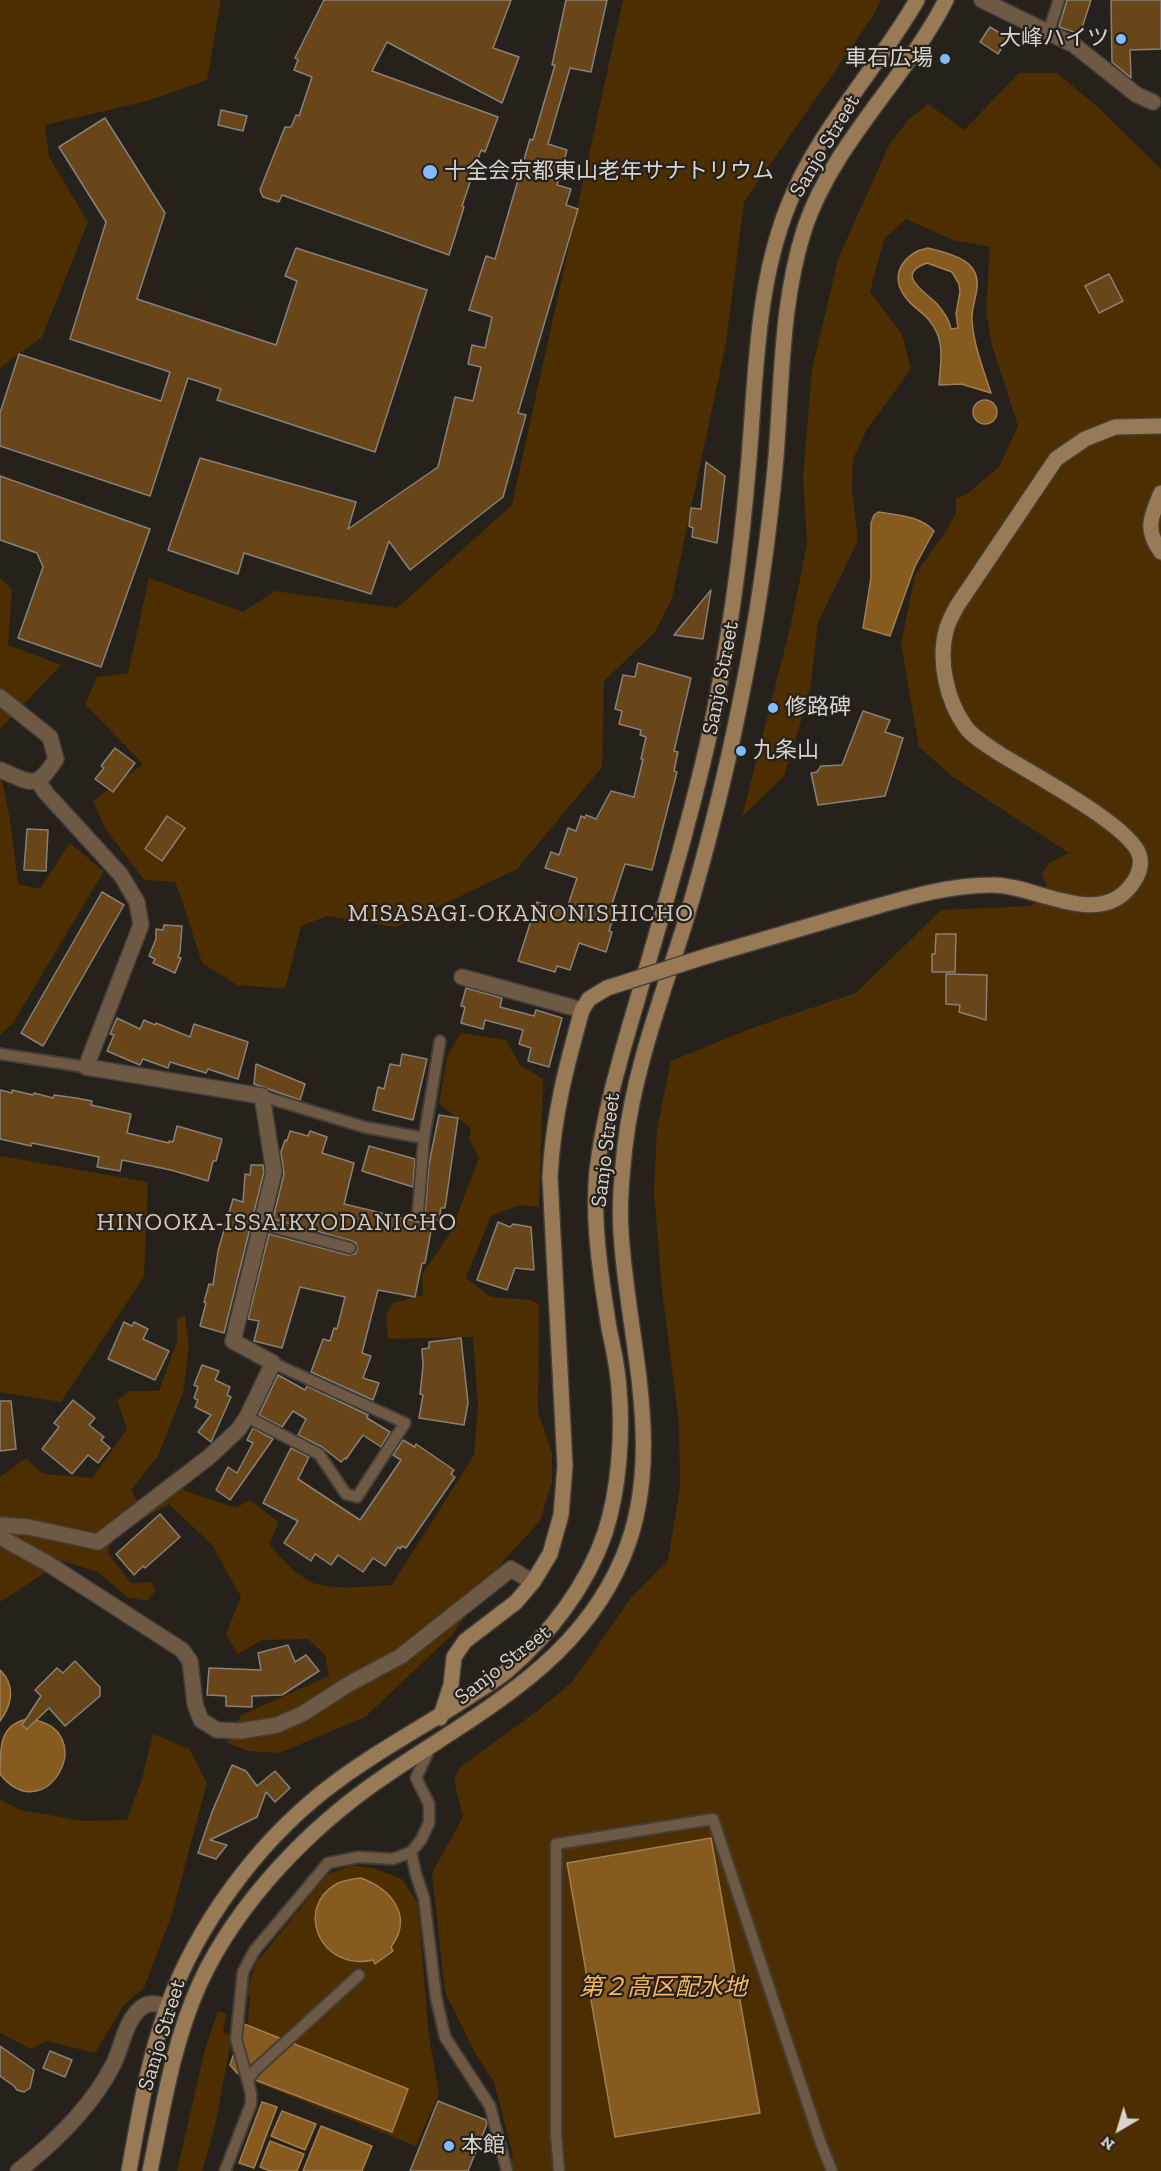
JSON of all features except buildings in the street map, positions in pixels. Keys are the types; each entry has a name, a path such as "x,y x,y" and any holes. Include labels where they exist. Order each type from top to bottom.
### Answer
{"main road":[{"name":"Sanjo Street","path":"129,2171 150,2061 167,2007 185,1964 218,1906 278,1834 323,1792 350,1772 441,1716 505,1672 541,1638 574,1595 606,1530 618,1467 621,1437 619,1384 600,1275 597,1232 596,1184 602,1133 617,1072 683,845 713,718 732,604 744,512 764,300 780,228 811,156 836,116 917,0"},
{"name":"Sanjo Street","path":"150,2171 172,2063 198,1986 221,1942 277,1870 317,1830 384,1776 430,1748 506,1696 548,1663 577,1634 605,1595 623,1558 633,1529 640,1483 643,1435 642,1396 620,1226 622,1174 630,1111 658,1005 707,846 742,696 772,489 790,286 807,224 830,174 872,109 917,50 946,0"},
{"path":"430,1748 451,1685 454,1657 465,1641 516,1602 533,1582 550,1554 561,1515 565,1466 550,1177 552,1138 561,1090 582,1010 589,999 607,988 707,956 935,890 993,884 1081,904 1105,904 1121,895 1132,884 1139,872 1139,855 1130,841 1111,824 986,745 966,728 953,706 945,678 943,646 946,629 957,606 1056,459 1084,439 1115,427 1161,426"},
{"path":"1161,494 1152,515 1151,538 1161,552"}],"street":[{"path":"982,0 1074,45 1137,95 1153,102"},
{"path":"0,697 50,737 56,759 46,776 38,782 28,782 0,770"},
{"path":"0,1525 28,1527 98,1542 209,1457 238,1430 247,1417 273,1364 233,1341 274,1172 262,1096 86,1067 141,925 137,902 121,874 38,782"},
{"path":"462,977 582,1010"},
{"path":"0,1537 47,1563 182,1650 190,1661 195,1704 201,1720 217,1730 241,1731 277,1725 302,1714 349,1684 401,1656 510,1569 533,1582"},
{"path":"18,2171 81,2112 112,2066 133,2018 142,2007 151,2003 167,2007"}],"lane":[{"path":"1048,33 1059,0"},
{"path":"418,1212 423,1138 440,1041"},
{"path":"0,1054 86,1067"},
{"path":"262,1096 364,1127 423,1138"},
{"path":"261,1224 350,1248"},
{"path":"247,1417 320,1454 346,1494 357,1497 405,1423 273,1364"},
{"path":"225,2171 251,2104 248,2080 236,2039 243,1972 254,1951 328,1863 359,1857 393,1859 411,1852 421,1840 429,1823 429,1804 416,1778 430,1748"},
{"path":"559,2171 556,2134 556,1844 713,1819 832,2171"},
{"path":"411,1852 424,1898 436,1997 445,2037 490,2106 507,2171"},
{"path":"248,2080 255,2070 359,1975"}],"shaded area":[{"path":"0,0 221,0 207,80 147,101 45,125 49,157 88,222 42,337 0,368"},
{"path":"623,0 881,0 871,19 744,202 726,343 672,598 655,632 604,681 602,767 517,869 396,927 327,916 301,926 285,989 237,985 202,963 175,882 144,880 105,828 93,801 143,764 85,704 97,677 128,673 149,578 243,612 275,591 397,608 512,505"},
{"path":"1019,73 1057,73 1099,108 1161,169 1161,2171 506,2171 513,2156 494,2082 475,2053 445,1992 432,1873 463,1817 454,1780 460,1767 540,1709 572,1682 631,1598 668,1560 680,1488 679,1423 662,1290 654,1192 657,1129 671,1061 755,1027 856,993 941,910 1031,906 1047,887 1042,874 1049,863 1069,853 953,777 919,747 901,644 915,575 948,528 956,513 956,499 968,493 999,467 1018,426 992,345 986,311 990,247 953,240 906,219 884,239 870,292 902,334 911,369 867,429 853,459 852,490 858,541 818,622 810,692 784,776 742,817 790,628 807,544 803,477 812,370 838,259 889,145 909,119 928,104 964,130"},
{"path":"0,578 12,589 8,645 61,665 0,729"},
{"path":"0,771 10,819 18,884 40,889 70,843 104,871 13,1023 0,1035"},
{"path":"461,1033 506,1040 520,1065 543,1079 539,1207 520,1205 491,1216 466,1278 491,1297 532,1300 539,1305 538,1412 552,1453 552,1482 540,1521 505,1559 453,1634 365,1717 279,1753 249,1751 227,1743 241,1715 329,1676 325,1655 308,1639 262,1640 238,1654 226,1634 241,1597 212,1545 169,1504 143,1519 115,1516 108,1553 131,1583 151,1582 156,1590 147,1601 127,1597 98,1572 63,1561 0,1602 0,1477 26,1458 43,1474 92,1478 127,1429 117,1400 130,1391 159,1391 177,1341 177,1318 185,1315 189,1346 183,1393 158,1456 131,1490 138,1502 176,1470 185,1491 236,1508 249,1500 279,1522 269,1544 305,1579 320,1585 340,1587 392,1585 474,1455 478,1406 473,1337 388,1339 386,1315 393,1303 423,1295 422,1274 450,1234 479,1157 469,1139 471,1128 439,1104 447,1056"},
{"path":"0,1156 148,1182 144,1277 61,1402 0,1392"},
{"path":"153,1734 189,1749 207,1783 172,1914 144,1988 124,2005 95,2053 47,2041 31,2049 0,2033 0,1799 20,1810 84,1821 127,1820 142,1779"},
{"path":"351,1865 376,1869 402,1879 418,1904 429,2038 439,2094 416,2146 255,2082 271,2060 364,1979 357,1971 253,2060 247,2034 250,1996 246,1993 256,1963 327,1875"},
{"path":"218,2011 227,2014 223,2032 232,2036 215,2126 202,2171 177,2171 205,2049"}],"water":[{"path":"928,248 954,256 962,259 974,270 977,288 972,312 973,330 991,393 961,384 939,385 941,352 937,333 929,320 904,295 898,279 902,265 920,250","holes":["927,263 952,272 959,284 960,292 956,314 958,328 951,329 942,310 915,284 913,273"]},
{"path":"985,400 994,403 997,412 994,421 985,424 976,421 973,412 976,403"},
{"path":"878,512 916,519 934,531 915,566 890,636 863,628 871,578 871,523"},
{"path":"0,1670 8,1682 10,1695 7,1708 0,1721"},
{"path":"27,1719 50,1726 62,1739 65,1755 60,1771 50,1784 35,1791 18,1789 0,1774 3,1738 11,1726"},
{"name":"第２高区配水地","path":"711,1838 760,2113 615,2137 567,1863"},
{"path":"361,1878 390,1896 400,1914 398,1936 391,1947 393,1951 375,1964 373,1960 354,1961 339,1956 327,1947 319,1935 315,1921 317,1907 324,1894 338,1883"},
{"path":"244,2024 408,2089 392,2132 237,2073 230,2065"},
{"path":"262,2102 277,2107 254,2168 239,2163"},
{"path":"282,2111 316,2124 305,2150 271,2136"},
{"path":"321,2126 372,2146 362,2171 303,2171"},
{"path":"270,2141 304,2154 297,2171 270,2171 260,2167"}],"place":[{"name":"大峰ハイツ","path":"1121,39"},
{"name":"車石広場","path":"945,59"},
{"name":"十全会京都東山老年サナトリウム","path":"430,172"},
{"name":"修路碑","path":"773,708"},
{"name":"九条山","path":"741,751"},
{"name":"本館","path":"449,2146"}],"district":[{"name":"MISASAGI-OKANONISHICHO","path":"521,914"},
{"name":"HINOOKA-ISSAIKYODANICHO","path":"277,1223"}]}
